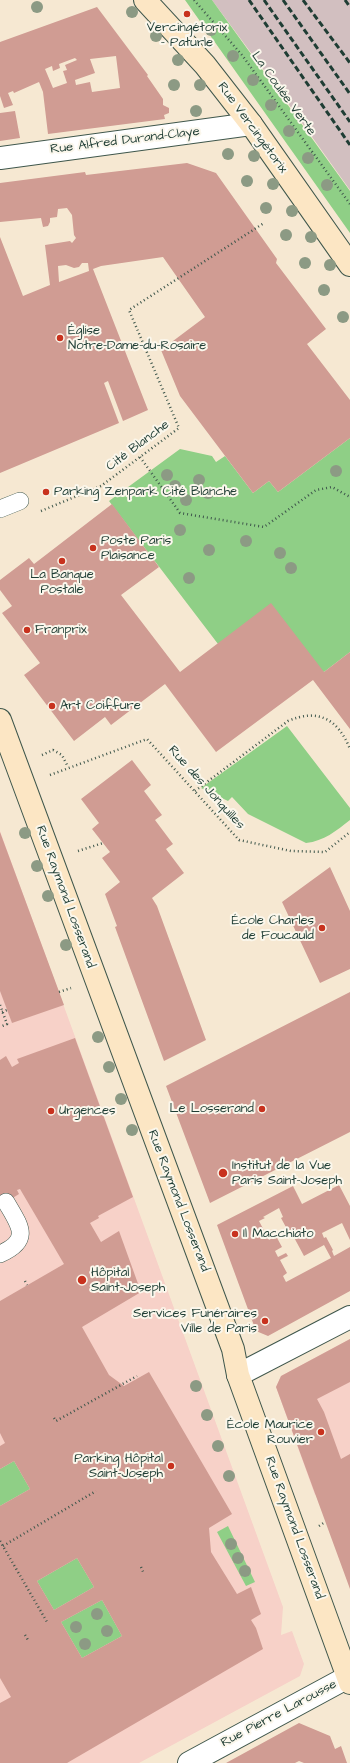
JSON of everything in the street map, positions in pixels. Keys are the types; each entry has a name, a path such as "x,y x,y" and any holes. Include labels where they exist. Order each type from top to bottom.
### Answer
{"street":[{"name":"Rue Vercingétorix","path":"145,0 205,65 251,124 350,264"},
{"name":"Rue Alfred Durand-Claye","path":"0,158 251,124"},
{"name":"Rue Raymond Losserand","path":"0,720 234,1349 238,1375 349,1680"},
{"path":"238,1375 350,1317"},
{"name":"Rue Pierre Larousse","path":"189,1763 349,1680"}],"lane":[{"path":"0,509 20,501"},
{"path":"0,1254 12,1249 17,1244 21,1233 17,1219 6,1202"}],"path":[{"name":"La Coulée Verte","path":"194,0 242,55 350,204"},
{"name":"Cité Blanche","path":"36,513 101,486 179,428 129,310 264,224"},
{"path":"140,457 180,512 264,527 316,490 332,487 350,497"},
{"path":"195,791 288,720 301,715 313,714 326,718 336,725 345,737 350,749"},
{"name":"Rue des Jonquilles","path":"50,775 58,774 68,767 147,739 239,840 291,851 325,852 350,832"},
{"path":"42,755 53,750 62,755 68,767"},
{"path":"78,850 103,843"},
{"path":"59,992 71,988"},
{"path":"0,1005 7,1024 0,1026"},
{"path":"2,1012 7,1010"},
{"path":"25,1281 27,1285"},
{"path":"54,1418 56,1421 137,1376"},
{"path":"3,1546 96,1491"},
{"path":"0,1541 47,1622"},
{"path":"141,1567 144,1574"},
{"path":"25,1635 28,1640"}],"shaded area":[{"path":"212,0 350,0 350,190 277,88"},
{"name":"Hôpital Saint-Joseph","path":"0,831 283,1607 281,1635 292,1631 304,1664 300,1676 139,1763 0,1763"},
{"name":"École Maurice Rouvier","path":"350,1339 350,1476 315,1495 276,1387 281,1376"}],"green space":[{"path":"185,0 212,0 350,191 350,233"},
{"path":"350,438 350,652 324,672 218,644 109,501 180,449 212,456 216,462 225,456 253,493 269,481 278,492"},
{"path":"287,726 350,808 350,820 330,835 312,842 306,843 248,814 232,797 228,801 201,788"},
{"path":"14,1461 30,1489 0,1506 0,1469"},
{"path":"228,1526 255,1582 246,1586 217,1532"},
{"path":"77,1558 94,1587 54,1610 37,1581"},
{"path":"102,1600 122,1636 82,1658 61,1622"}],"building":[{"path":"97,7 148,75 147,76 163,99 163,105 169,108 169,113 164,115 165,119 48,134 43,92 39,82 14,93 13,91 8,93 13,105 4,108 0,96 0,42","holes":["116,56 120,88 92,92 90,82 76,85 75,80 95,73 90,59","75,58 77,60 65,65 67,70 63,71 67,83 53,88 45,69 52,66 53,71 60,68 59,64"]},
{"path":"15,111 20,138 0,141 0,113"},
{"path":"187,163 216,173 277,259 276,263 326,329 307,344 350,400 350,438 278,492 269,481 253,493 180,396 161,350 205,317 163,257 101,266 93,269 148,410 123,421 108,381 104,383 119,423 0,473 0,237 23,296 50,285 45,245 70,241 72,243 76,238 74,235 72,215 67,208 58,209 57,217 50,218 48,226 43,227 41,218 0,222 0,183 85,172 86,175","holes":["82,263 88,263 89,271 59,282 58,266 66,265 74,268 79,267"]},
{"path":"112,504 159,567 121,595 180,672 271,603 324,672 350,652 350,729 313,680 216,752 165,684 111,725 105,717 74,741 24,675 40,663 2,613 12,606 0,590 0,580 29,558 34,564"},
{"path":"132,760 151,785 144,791 162,815 155,820 173,844 166,849 184,873 152,898 157,906 206,1040 164,1061 115,927 117,926 105,894 120,882 102,858 110,852 92,829 99,823 81,799"},
{"path":"0,832 64,1005 12,1023 0,991"},
{"name":"École Charles de Foucauld","path":"330,867 350,911 350,969 320,983 282,902"},
{"name":"Le Losserand","path":"350,992 350,1132 210,1203 166,1086"},
{"name":"Hôpital Saint-Joseph","path":"75,1038 133,1197 98,1216 99,1218 90,1223 101,1242 119,1231 141,1292 82,1327 109,1375 124,1386 149,1372 232,1514 209,1528 211,1552 237,1594 251,1587 261,1614 251,1620 256,1628 263,1649 67,1763 0,1763 0,1703 11,1697 0,1678 0,1506 30,1489 14,1461 0,1469 0,1446 5,1443 0,1433 0,1301 64,1264 20,1189 17,1190 19,1194 0,1206 0,1060 6,1056 12,1067 19,1063 17,1059","holes":["77,1558 94,1587 54,1610 37,1581","102,1600 122,1636 82,1658 61,1622"]},
{"path":"339,1185 350,1206 350,1240 342,1223 322,1233 333,1250 334,1256 350,1247 350,1291 268,1336 256,1331 217,1225 293,1186 302,1204","holes":["279,1208 283,1217 281,1218 288,1231 290,1230 304,1256 324,1245 331,1258 286,1282 283,1276 287,1273 280,1260 288,1256 286,1253 278,1257 275,1251 282,1247 276,1236 269,1240 259,1221"]},
{"name":"École Maurice Rouvier","path":"350,1339 350,1382 317,1399 324,1412 341,1459 350,1454 350,1589 276,1387 281,1376"},
{"path":"299,1723 330,1736 335,1749 341,1746 347,1763 304,1763 299,1761 295,1763 226,1763"}],"railway":[{"path":"249,0 350,145"},
{"path":"264,0 350,122"},
{"path":"283,0 350,94"},
{"path":"303,0 350,63"},
{"path":"345,0 350,7"}],"place":[{"name":"Vercingétorix - Paturle","path":"187,14"},
{"name":"Église Notre-Dame-du-Rosaire","path":"60,338"},
{"name":"Parking Zenpark Cité Blanche","path":"46,492"},
{"name":"Poste Paris Plaisance","path":"93,548"},
{"name":"La Banque Postale","path":"62,561"},
{"name":"Franprix","path":"27,630"},
{"name":"Art Coiffure","path":"52,706"},
{"name":"École Charles de Foucauld","path":"322,928"},
{"name":"Le Losserand","path":"262,1109"},
{"name":"Urgences","path":"51,1111"},
{"name":"Institut de la Vue Paris Saint-Joseph","path":"223,1173"},
{"name":"Il Macchiato","path":"235,1234"},
{"name":"Hôpital Saint-Joseph","path":"82,1280"},
{"name":"Services Funéraires Ville de Paris","path":"265,1321"},
{"name":"École Maurice Rouvier","path":"321,1432"},
{"name":"Parking Hôpital Saint-Joseph","path":"171,1466"}]}
